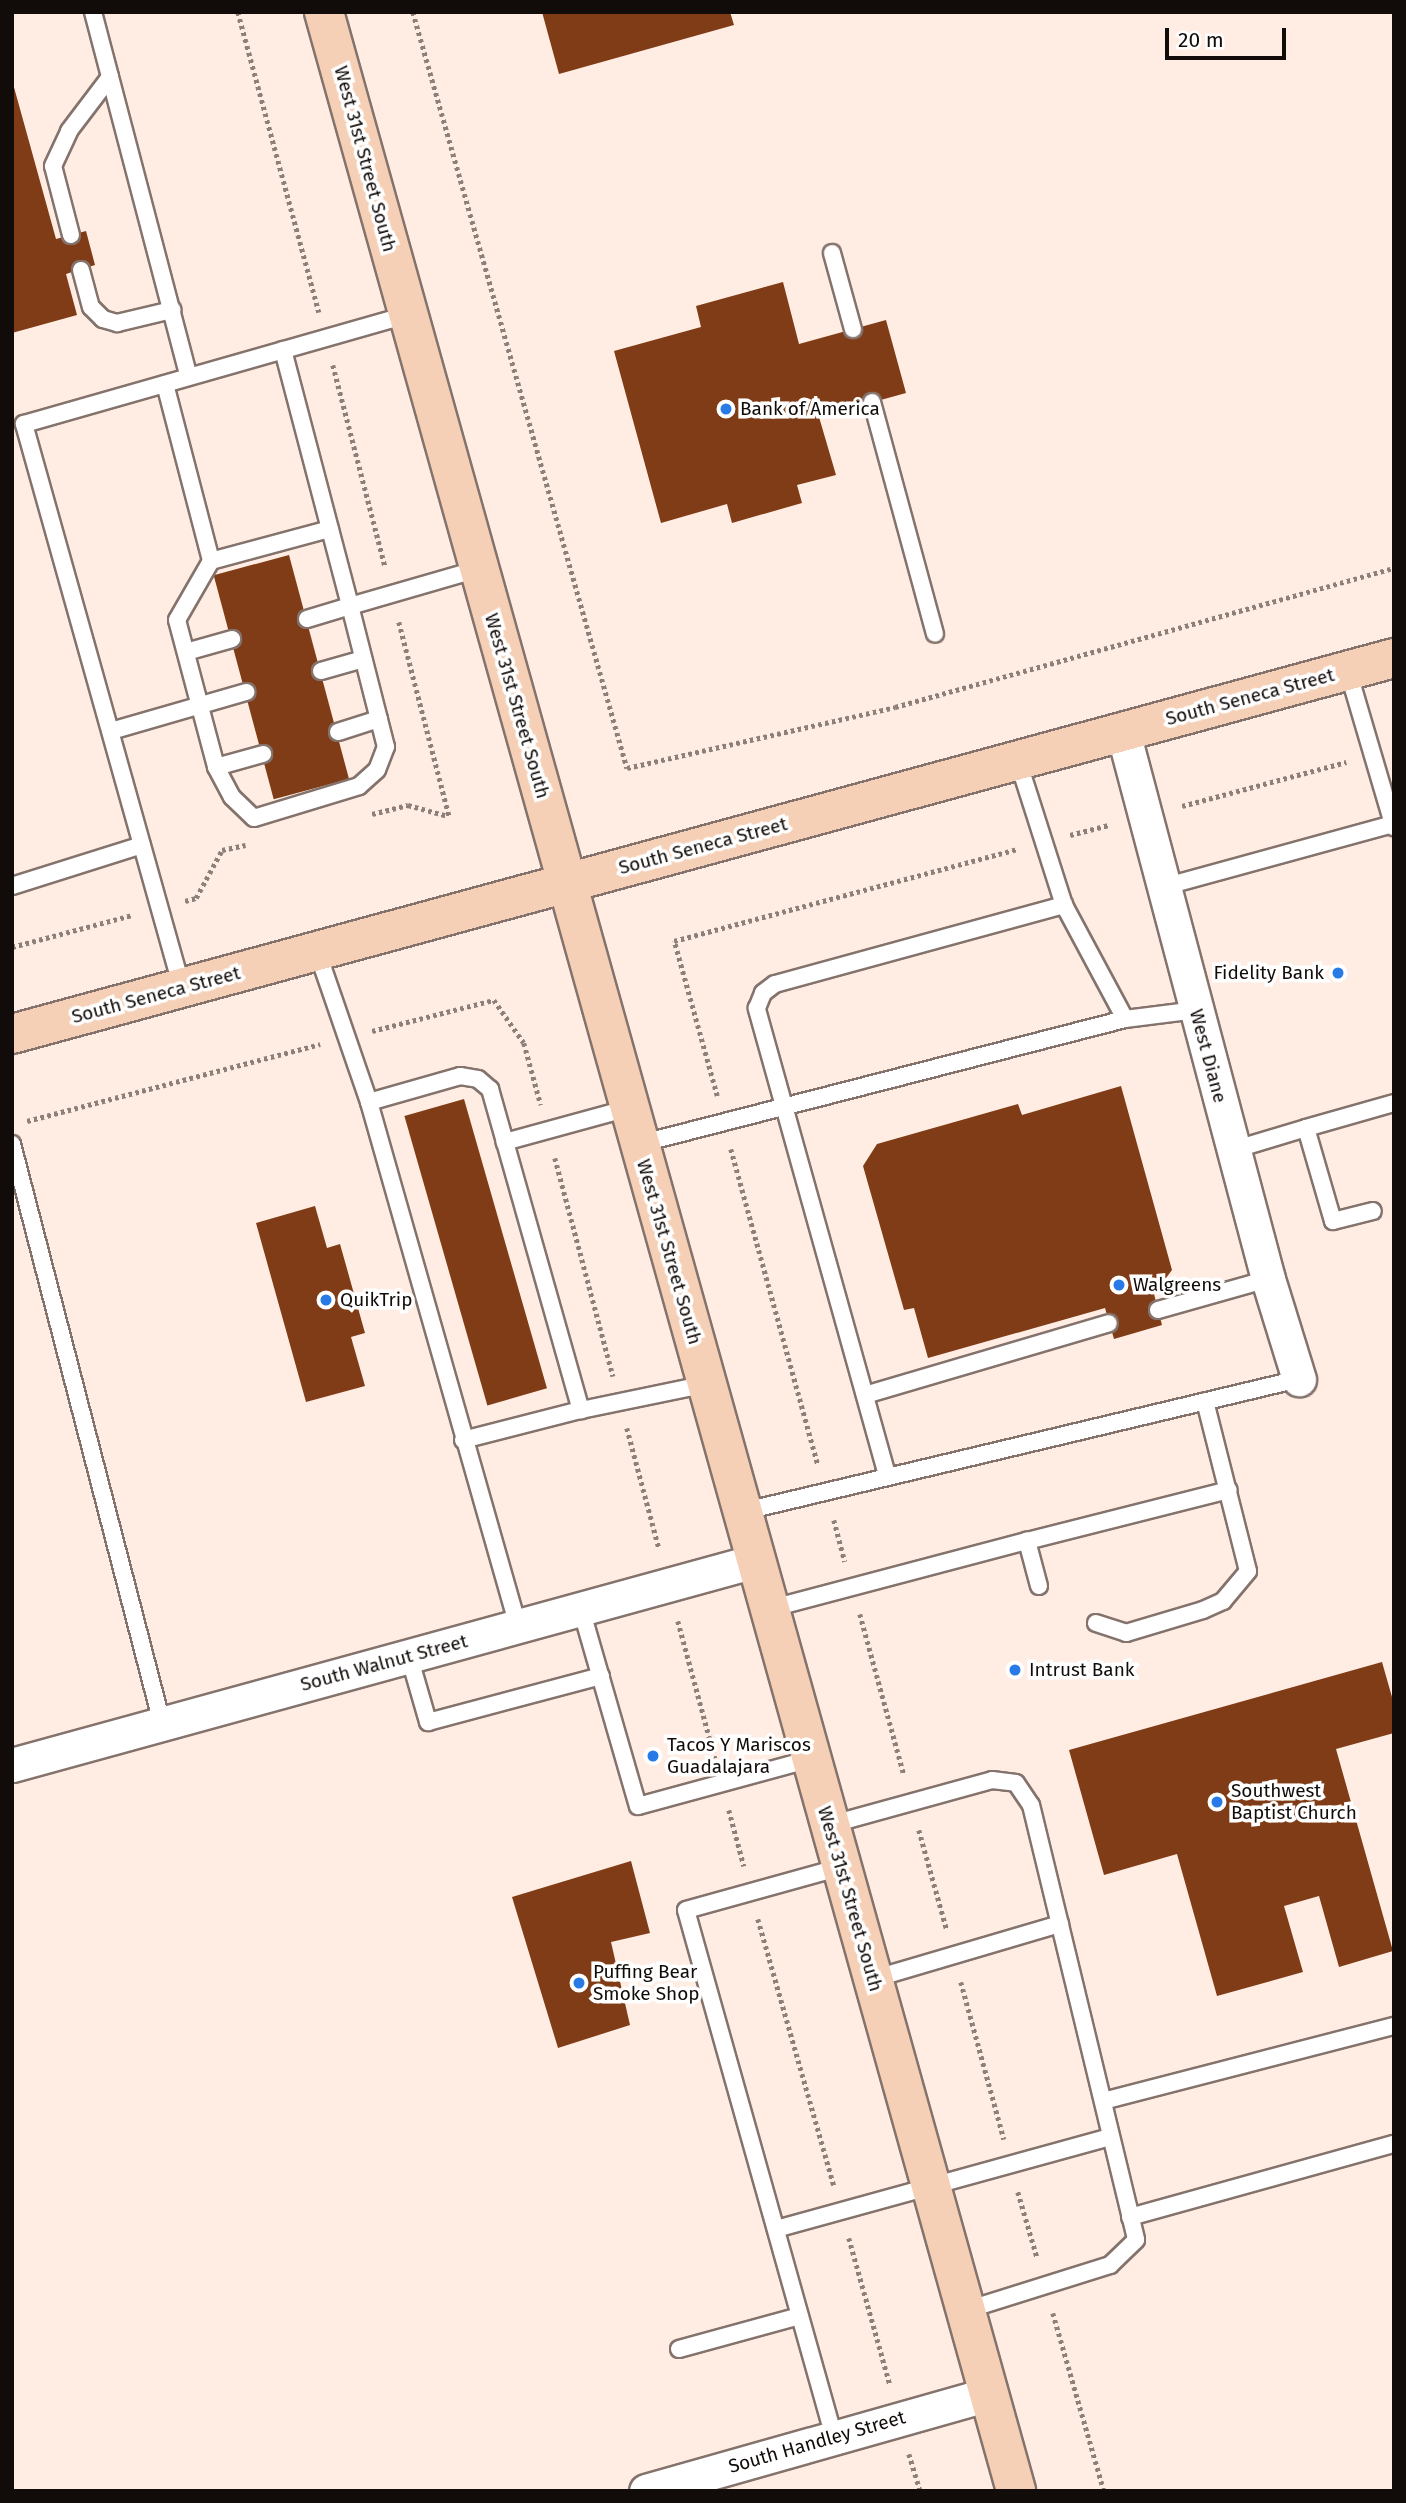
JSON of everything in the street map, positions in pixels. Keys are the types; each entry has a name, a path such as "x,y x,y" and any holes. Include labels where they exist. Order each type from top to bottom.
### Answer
{"street":[{"name":"West 31st Street South","path":"324,12 1016,2491"},
{"name":"South Seneca Street","path":"12,1034 1394,659"},
{"name":"West Diane","path":"1123,732 1268,1279 1299,1379"},
{"name":"South Walnut Street","path":"12,1765 755,1561"},
{"name":"South Handley Street","path":"649,2490 989,2394"}],"lane":[{"path":"93,12 189,377"},
{"path":"71,235 53,166 69,131 110,77"},
{"path":"832,253 853,329"},
{"path":"81,270 91,307 103,319 117,323 172,310"},
{"path":"182,988 111,731 18,425 407,315"},
{"path":"165,384 211,561 177,620 216,767 232,797 254,818 359,786 377,770 386,747 283,350"},
{"path":"872,402 935,634"},
{"path":"211,561 330,529"},
{"path":"307,618 478,569"},
{"path":"186,652 232,639"},
{"path":"321,671 363,659"},
{"path":"1163,887 1393,826 1348,671"},
{"path":"111,731 246,692"},
{"path":"338,732 379,719"},
{"path":"216,767 263,754"},
{"path":"1018,761 1064,905 1125,1019"},
{"path":"12,886 142,845"},
{"path":"887,1475 757,1008 763,993 775,984 1064,905"},
{"path":"317,951 369,1102 518,1626"},
{"path":"639,1144 1125,1019 1196,1010"},
{"path":"369,1102 460,1076 478,1079 490,1089 580,1410"},
{"path":"1233,1150 1394,1103"},
{"path":"505,1142 629,1108"},
{"path":"1306,1128 1333,1221 1373,1211"},
{"path":"12,1143 162,1723"},
{"path":"1158,1310 1268,1279"},
{"path":"865,1395 1109,1323"},
{"path":"741,1512 887,1475 1299,1379"},
{"path":"463,1440 580,1410 706,1384"},
{"path":"1096,1623 1126,1633 1223,1601 1248,1571 1205,1401"},
{"path":"769,1609 1229,1490"},
{"path":"1027,1541 1038,1586"},
{"path":"581,1609 638,1806 811,1759"},
{"path":"409,1656 428,1721 601,1676"},
{"path":"830,1825 992,1780 1016,1783 1031,1805 1136,2240 1110,2265 966,2310"},
{"path":"834,2437 686,1910 841,1867"},
{"path":"873,1979 1060,1924"},
{"path":"1103,2101 1394,2026"},
{"path":"776,2229 1111,2137"},
{"path":"1130,2217 1394,2144"},
{"path":"679,2349 800,2316"}],"path":[{"path":"238,12 326,338 449,816 408,805 368,815"},
{"path":"413,12 627,768 895,707 1394,568"},
{"path":"12,947 196,898 222,850 248,844"}],"building":[{"path":"542,12 730,12 734,25 559,74"},
{"path":"12,80 56,239 86,231 95,265 66,274 77,315 12,333"},
{"path":"783,282 799,344 886,320 906,393 819,417 836,475 797,485 802,503 732,523 727,504 661,523 614,351 701,327 696,306"},
{"path":"289,555 349,779 274,799 214,575"},
{"name":"Walgreens","path":"1121,1086 1172,1270 1154,1294 1162,1325 1114,1339 1105,1308 928,1358 914,1308 904,1310 863,1166 877,1144 1018,1104 1022,1115"},
{"path":"464,1099 547,1388 487,1405 404,1116"},
{"path":"315,1206 327,1248 340,1244 365,1333 351,1337 365,1386 306,1402 256,1223"},
{"name":"Southwest Baptist Church","path":"1382,1662 1394,1704 1394,1733 1336,1749 1393,1951 1339,1967 1319,1896 1284,1906 1303,1972 1217,1996 1177,1854 1104,1875 1069,1750"},
{"name":"Puffing Bear Smoke Shop","path":"631,1861 650,1933 611,1942 630,2025 558,2048 512,1897"}],"place":[{"name":"Bank of America","path":"726,409"},
{"name":"Fidelity Bank","path":"1338,973"},
{"name":"Walgreens","path":"1119,1285"},
{"name":"QuikTrip","path":"326,1300"},
{"name":"Intrust Bank","path":"1015,1670"},
{"name":"Tacos Y Mariscos Guadalajara","path":"653,1756"},
{"name":"Southwest Baptist Church","path":"1217,1802"},
{"name":"Puffing Bear Smoke Shop","path":"579,1983"}]}
